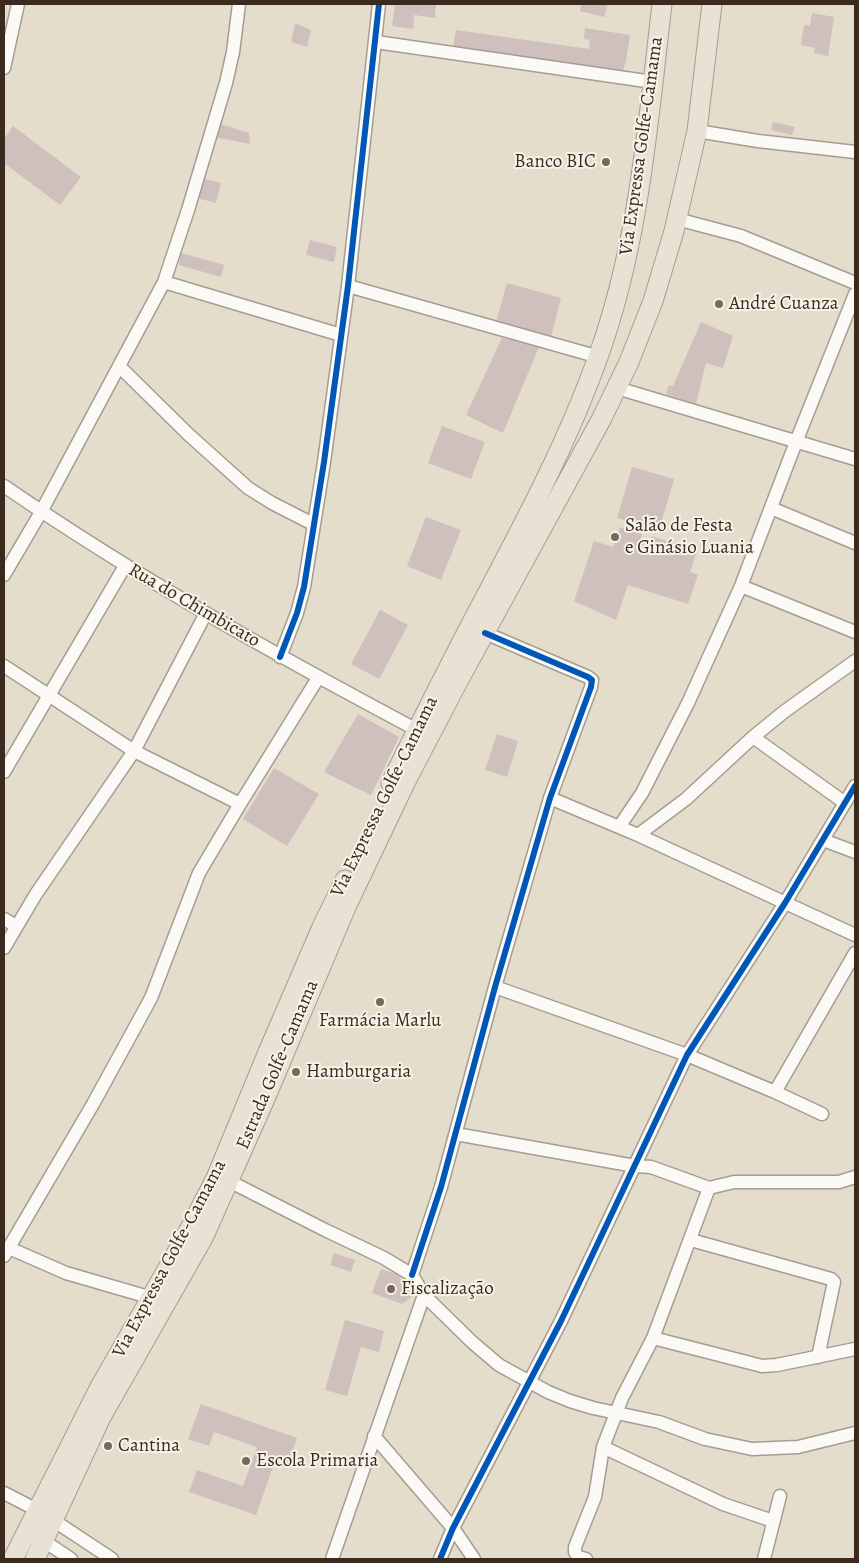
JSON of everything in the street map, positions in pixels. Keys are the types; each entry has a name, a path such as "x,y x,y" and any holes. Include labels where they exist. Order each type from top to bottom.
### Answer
{"highway":[{"name":"Via Expressa Golfe-Camama","path":"14,1559 100,1386 152,1298 216,1178 322,927 417,730 528,518 567,436 599,357 623,275 632,235 639,196 662,4"},
{"name":"Via Expressa Golfe-Camama","path":"406,781 550,516 617,388 653,302 677,219 697,131 712,4"},
{"name":"Estrada Golfe-Camama","path":"34,1559 101,1417 204,1236 346,907 406,781"}],"street":[{"path":"4,68 18,4"},
{"path":"4,575 41,512 164,282 191,201 226,82 233,52 239,4"},
{"path":"280,656 297,613 304,587 324,462 348,286 379,4"},
{"path":"376,42 653,82"},
{"path":"697,131 758,141 855,152"},
{"path":"677,219 741,236 855,283"},
{"path":"164,282 341,335"},
{"path":"348,286 599,357"},
{"path":"619,828 642,793 688,703 741,586 855,294"},
{"path":"119,366 188,434 248,488 272,503 314,524"},
{"path":"617,388 855,459"},
{"name":"Rua do Chimbicato","path":"4,486 125,566 318,678 417,730"},
{"path":"771,508 855,543"},
{"path":"4,772 125,566"},
{"path":"741,586 855,632"},
{"path":"4,948 36,894 134,751 206,613"},
{"path":"412,1276 441,1187 495,987 550,798 592,680 588,676 485,633"},
{"path":"638,835 686,798 752,737 855,661"},
{"path":"4,666 134,751 240,804"},
{"path":"152,1298 66,1273 8,1243 93,1104 151,998 199,873 318,678"},
{"path":"752,737 845,803"},
{"path":"440,1559 453,1528 561,1321 686,1055 786,903 855,786"},
{"path":"550,798 638,835 855,935"},
{"path":"823,840 855,852"},
{"path":"4,919 16,926"},
{"path":"775,1092 855,953"},
{"path":"495,987 686,1055 822,1114"},
{"path":"456,1134 635,1166 651,1167 709,1188 734,1182 839,1182 855,1177"},
{"path":"229,1181 384,1258 412,1276 424,1295 472,1342 499,1365 528,1382 570,1402 659,1422 705,1439 752,1450 798,1447 855,1432"},
{"path":"586,1559 578,1557 575,1547 595,1497 603,1447 622,1398 653,1338 709,1188"},
{"path":"691,1240 832,1279 834,1282 818,1357"},
{"path":"332,1559 424,1295"},
{"path":"653,1338 762,1366 777,1366 855,1349"},
{"path":"374,1436 453,1528 474,1559"},
{"path":"603,1447 722,1504 773,1521"},
{"path":"4,1493 37,1510"},
{"path":"764,1559 780,1496"},
{"path":"54,1520 112,1559"},
{"path":"44,1541 72,1559"}],"building":[{"path":"395,4 436,4 435,18 414,15 413,29 392,26"},
{"path":"581,4 608,4 604,17 580,11"},
{"path":"812,13 834,17 828,56 814,53 815,48 801,45 804,25 810,26"},
{"path":"295,23 311,30 307,47 291,42"},
{"path":"585,28 630,35 623,71 453,47 456,30 589,49 590,40 584,39"},
{"path":"773,122 795,127 792,135 771,130"},
{"path":"217,123 249,133 250,144 214,137"},
{"path":"13,126 81,177 60,205 4,163 4,139"},
{"path":"201,178 221,183 216,203 197,198"},
{"path":"310,240 337,247 334,262 306,255"},
{"path":"181,253 224,265 221,277 179,265"},
{"path":"507,283 561,298 551,337 496,322"},
{"path":"701,322 733,336 723,368 706,363 696,404 666,394 669,385 673,386"},
{"path":"502,338 539,347 503,433 466,415"},
{"path":"442,426 485,442 471,479 428,463"},
{"path":"632,467 674,479 659,530 617,518"},
{"path":"426,517 461,530 441,580 407,566"},
{"path":"620,527 642,534 639,543 648,546 651,536 697,551 690,572 698,575 688,604 628,585 616,620 574,601 594,541 613,547"},
{"path":"380,610 408,625 379,679 351,664"},
{"path":"358,714 399,737 371,795 324,772"},
{"path":"497,734 518,741 507,777 485,770"},
{"path":"274,768 319,794 287,846 243,819"},
{"path":"334,1253 355,1260 351,1272 330,1265"},
{"name":"Fiscalização","path":"381,1269 398,1275 413,1296 402,1304 372,1293"},
{"path":"345,1320 384,1331 379,1352 361,1347 347,1396 325,1390"},
{"path":"201,1404 297,1438 286,1468 274,1464 256,1515 189,1492 197,1470 243,1486 257,1447 214,1432 209,1446 188,1439"}],"cycle path":[{"path":"280,657 297,613 304,587 324,462 348,286 379,4"},
{"path":"412,1275 441,1187 495,987 550,798 592,680 485,633"},
{"path":"440,1559 453,1528 561,1321 687,1055 785,903 855,786"}],"place":[{"name":"Banco BIC","path":"606,162"},
{"name":"André Cuanza","path":"719,304"},
{"name":"Salão de Festa e Ginásio Luania","path":"615,537"},
{"name":"Farmácia Marlu","path":"380,1002"},
{"name":"Hamburgaria","path":"296,1072"},
{"name":"Fiscalização","path":"391,1289"},
{"name":"Cantina","path":"108,1446"},
{"name":"Escola Primaria","path":"246,1461"}]}
